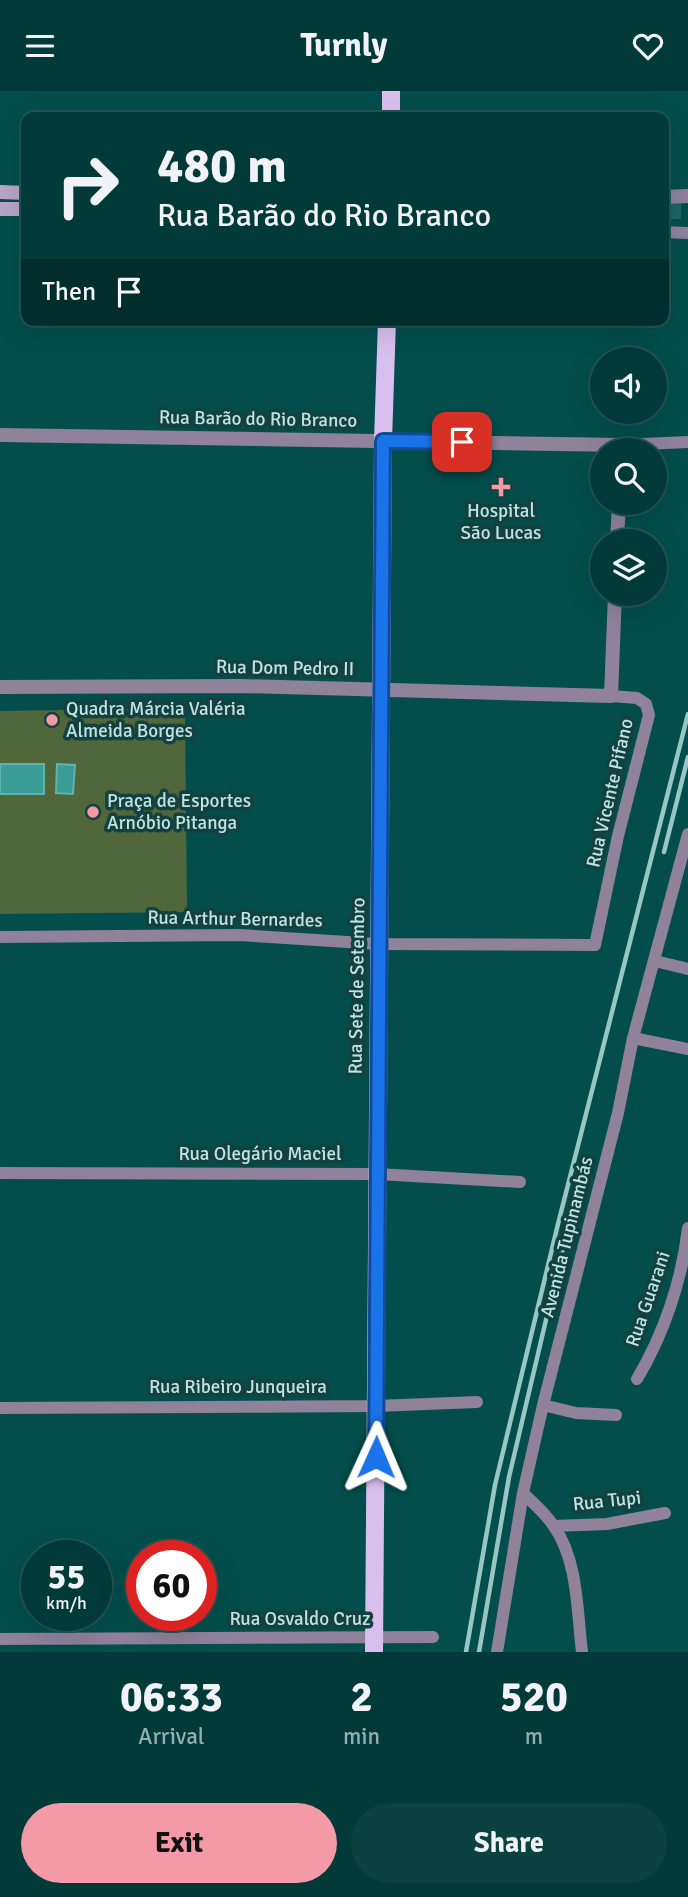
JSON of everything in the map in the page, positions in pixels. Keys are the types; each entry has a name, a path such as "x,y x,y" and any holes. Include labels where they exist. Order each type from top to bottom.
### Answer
{"main road":[{"path":"391,91 391,112"},
{"path":"0,192 21,193"},
{"path":"0,209 21,209"},
{"name":"Rua Sete de Setembro","path":"374,1645 378,944 383,441 387,326"}],"street":[{"path":"669,197 688,196"},
{"path":"669,232 688,233"},
{"name":"Rua Barão do Rio Branco","path":"0,435 590,446"},
{"name":"Rua Barão do Rio Branco","path":"667,443 685,442"},
{"name":"Rua Vicente Pifano","path":"595,945 618,836 649,715 646,704 637,698 611,696 614,606"},
{"name":"Rua Dom Pedro II","path":"0,687 241,686 611,696"},
{"name":"Avenida Tupinambás","path":"497,1652 523,1493 543,1405 618,1113 633,1038 688,834"},
{"name":"Rua Arthur Bernardes","path":"0,937 239,935 378,944 595,945"},
{"path":"655,961 688,969"},
{"path":"633,1038 688,1049"},
{"name":"Rua Olegário Maciel","path":"0,1173 377,1174 520,1182"},
{"name":"Rua Guarani","path":"637,1379 657,1342 673,1297 683,1264 688,1228"},
{"name":"Rua Ribeiro Junqueira","path":"0,1408 376,1406 477,1402"},
{"path":"543,1405 576,1413 616,1415"},
{"path":"523,1493 554,1526 570,1565 582,1652"},
{"name":"Rua Tupi","path":"554,1526 607,1524 665,1513"},
{"name":"Rua Osvaldo Cruz","path":"0,1639 374,1645 433,1637"}],"green space":[{"name":"Praça de Esportes Arnóbio Pitanga","path":"185,708 187,912 0,914 0,711"}],"water":[{"path":"0,764 44,764 44,794 0,794"},
{"path":"57,764 75,765 73,794 56,793"}],"tunnel":[{"path":"669,210 688,210"}],"railway":[{"path":"466,1652 495,1485 558,1224 688,714"},
{"path":"664,852 688,757"},
{"path":"479,1652 509,1477 574,1201"}],"place":[{"name":"Hospital São Lucas","path":"501,487"},
{"name":"Quadra Márcia Valéria Almeida Borges","path":"52,720"},
{"name":"Praça de Esportes Arnóbio Pitanga","path":"93,812"}],"route":[{"path":"376,1457 383,441 462,442"}]}
